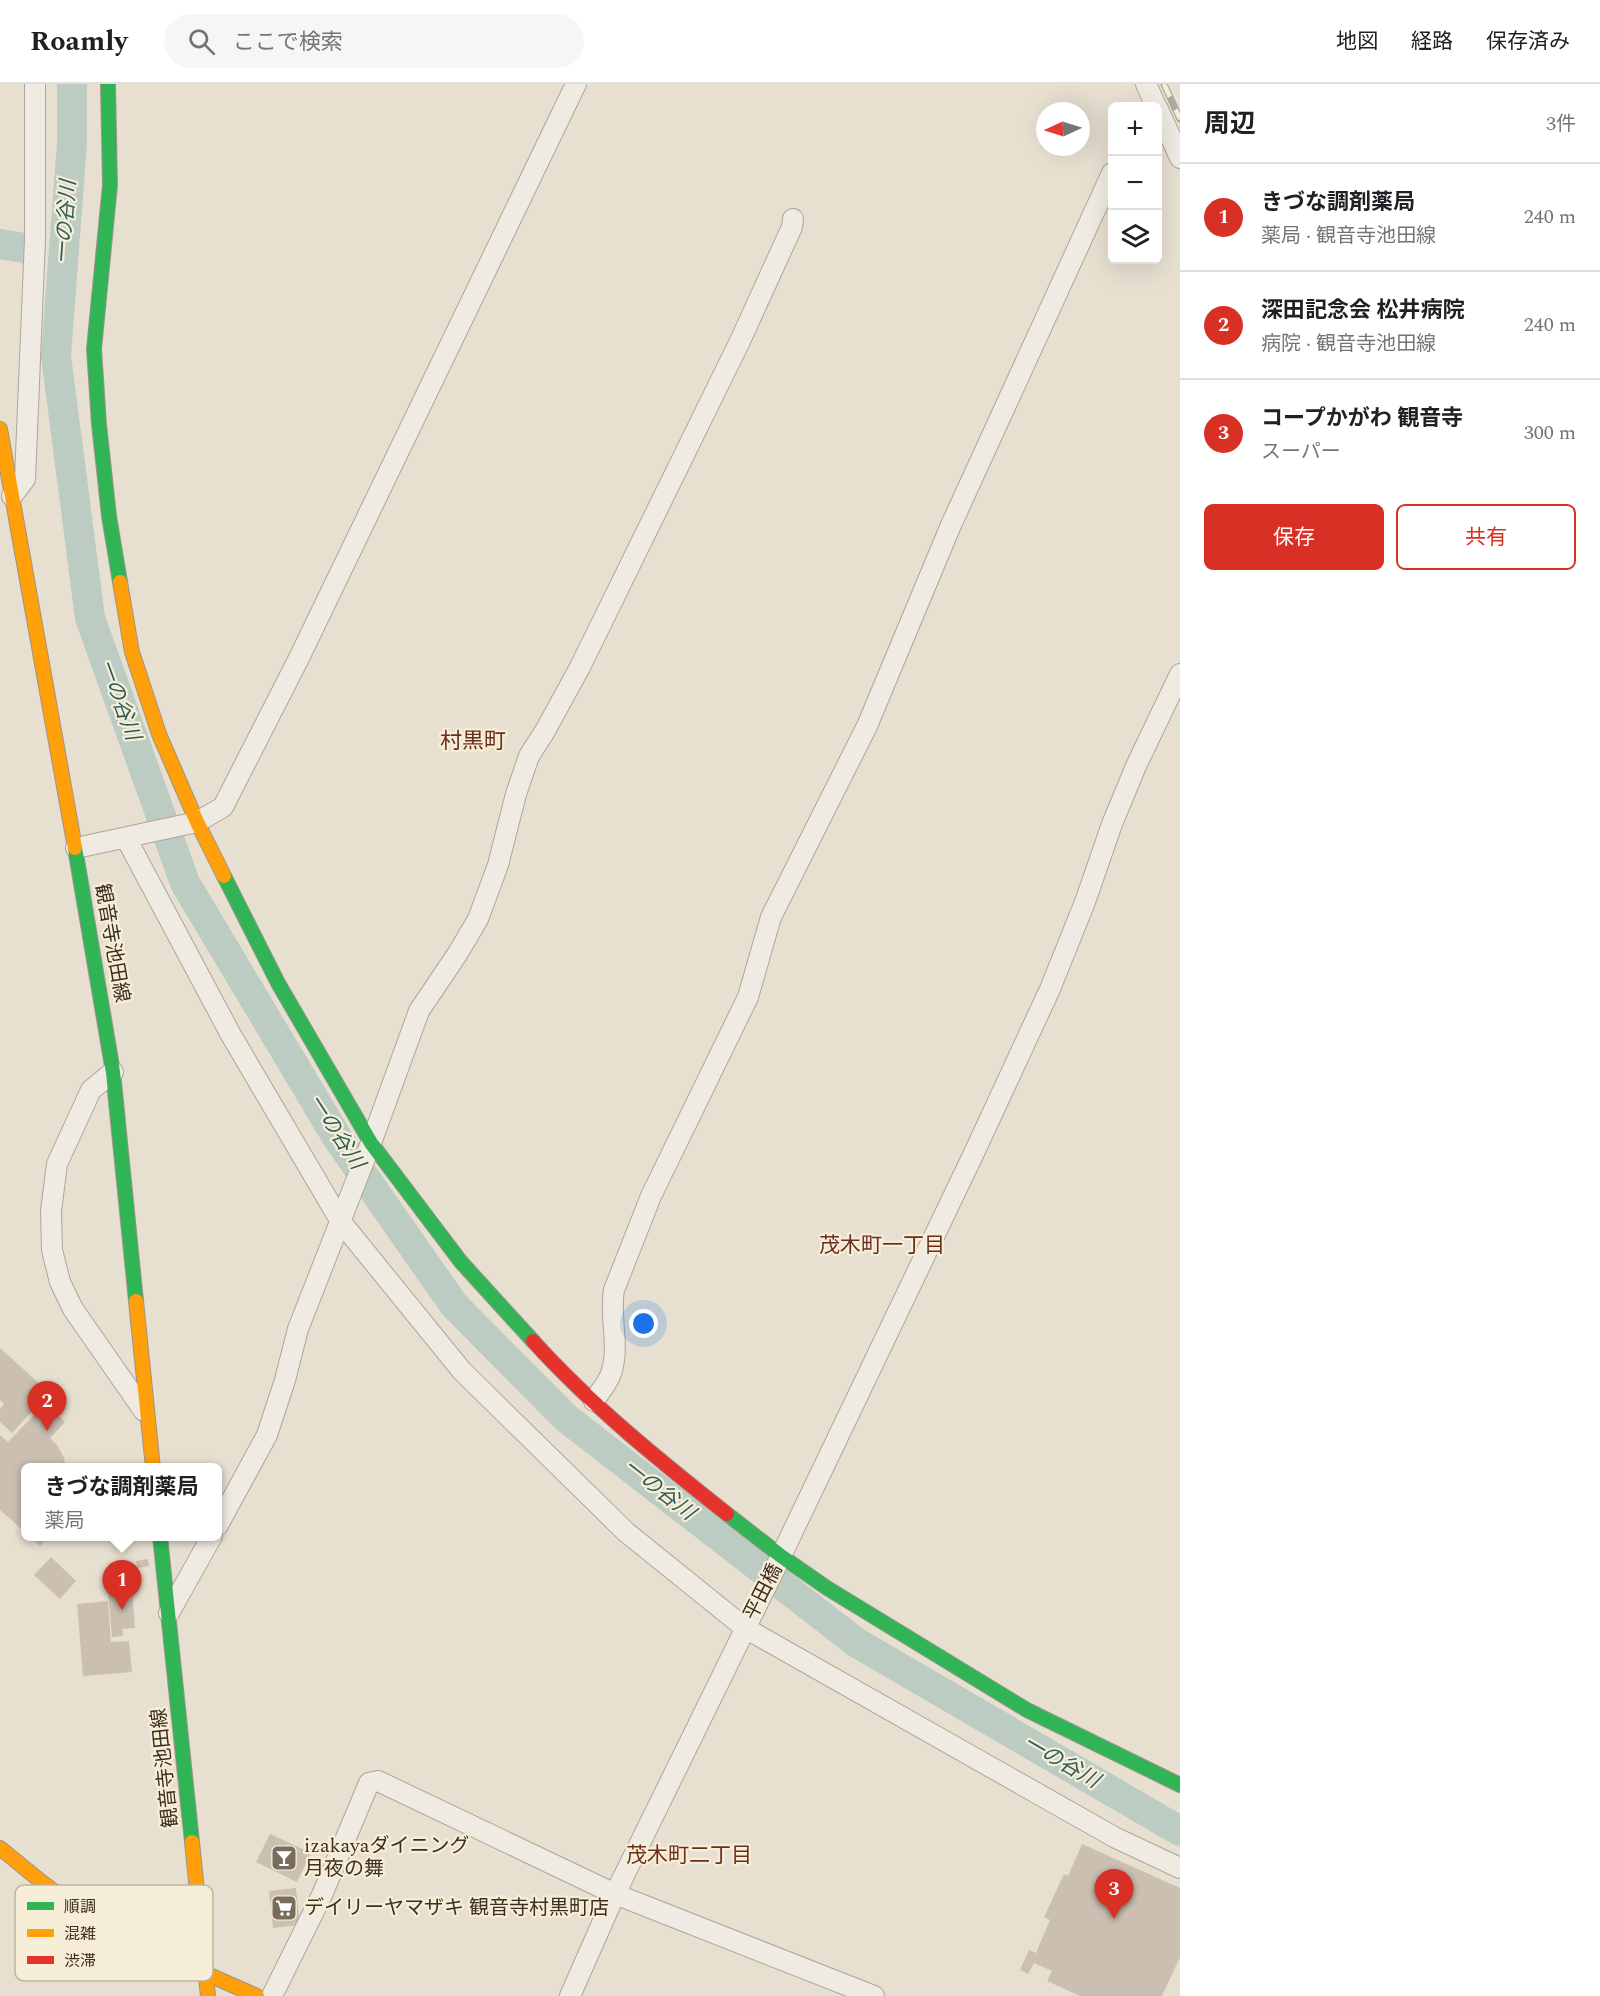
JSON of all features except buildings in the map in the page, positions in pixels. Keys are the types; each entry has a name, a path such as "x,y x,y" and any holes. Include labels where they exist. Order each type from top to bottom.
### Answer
{"street":[{"path":"12,496 25,479 35,239 35,84"},
{"path":"108,84 110,185 94,350 109,516 132,652 159,734 197,822 278,983 371,1143 461,1262 556,1367 669,1468 781,1556 827,1588 1027,1710 1180,1785"},
{"path":"76,848 197,822 223,807 304,647 576,84"},
{"path":"1150,99 1180,158"},
{"path":"594,1401 609,1378 614,1364 612,1300 614,1290 651,1196 748,997 771,917 867,726 951,525 1108,184"},
{"path":"222,1518 267,1435 285,1380 298,1329 371,1143 419,1011 458,953 477,919 498,866 516,794 529,756 591,646 740,341 792,227 793,219"},
{"name":"観音寺池田線","path":"0,429 76,848 113,1072 153,1463"},
{"name":"平田橋","path":"570,1996 615,1894 781,1556 1050,989 1085,902 1116,814 1180,674"},
{"path":"126,838 231,1035 340,1222 462,1371 626,1532 745,1628 1116,1838 1180,1868"},
{"path":"113,1072 91,1090 57,1164 51,1211 52,1250 60,1282 73,1309 148,1417"},
{"name":"観音寺池田線","path":"161,1541 197,1885"},
{"path":"169,1613 209,1541"},
{"path":"272,1996 322,1895 369,1783 378,1781 615,1894 874,1996"},
{"path":"0,1848 46,1885"},
{"path":"213,1976 257,1996"},
{"name":"観音寺池田線","path":"207,1981 208,1996"}],"waterway":[{"name":"一の谷川","path":"72,84 72,143 56,356 90,618 185,883 338,1139 454,1305 566,1418 857,1643 1180,1831"},
{"path":"0,244 31,249"}],"railway":[{"path":"1164,84 1180,119"}],"traffic: fast":[{"path":"108,84 110,185 94,349 109,516 120,582"},
{"path":"75,848 113,1072 136,1301"},
{"path":"224,876 278,983 371,1143 461,1262 533,1341"},
{"path":"727,1514 827,1588 1027,1710 1180,1785"},
{"path":"161,1541 192,1842"}],"traffic: slow":[{"path":"0,429 75,848"},
{"path":"120,582 132,652 159,734 197,822 224,876"},
{"path":"136,1301 152,1463"},
{"path":"192,1842 196,1885"},
{"path":"0,1848 46,1885"},
{"path":"213,1976 257,1996"},
{"path":"206,1981 208,1996"}],"traffic: jam":[{"path":"533,1341 602,1410 727,1514"}],"place":[{"name":"深田記念会 松井病院","path":"47,1431"},
{"name":"きづな調剤薬局","path":"122,1610"},
{"name":"izakayaダイニング 月夜の舞","path":"284,1858"},
{"name":"デイリーヤマザキ 観音寺村黒町店","path":"284,1908"},
{"name":"コープかがわ 観音寺","path":"1114,1919"}],"district":[{"name":"村黒町","path":"473,741"},
{"name":"茂木町一丁目","path":"882,1246"},
{"name":"茂木町二丁目","path":"689,1856"}]}
